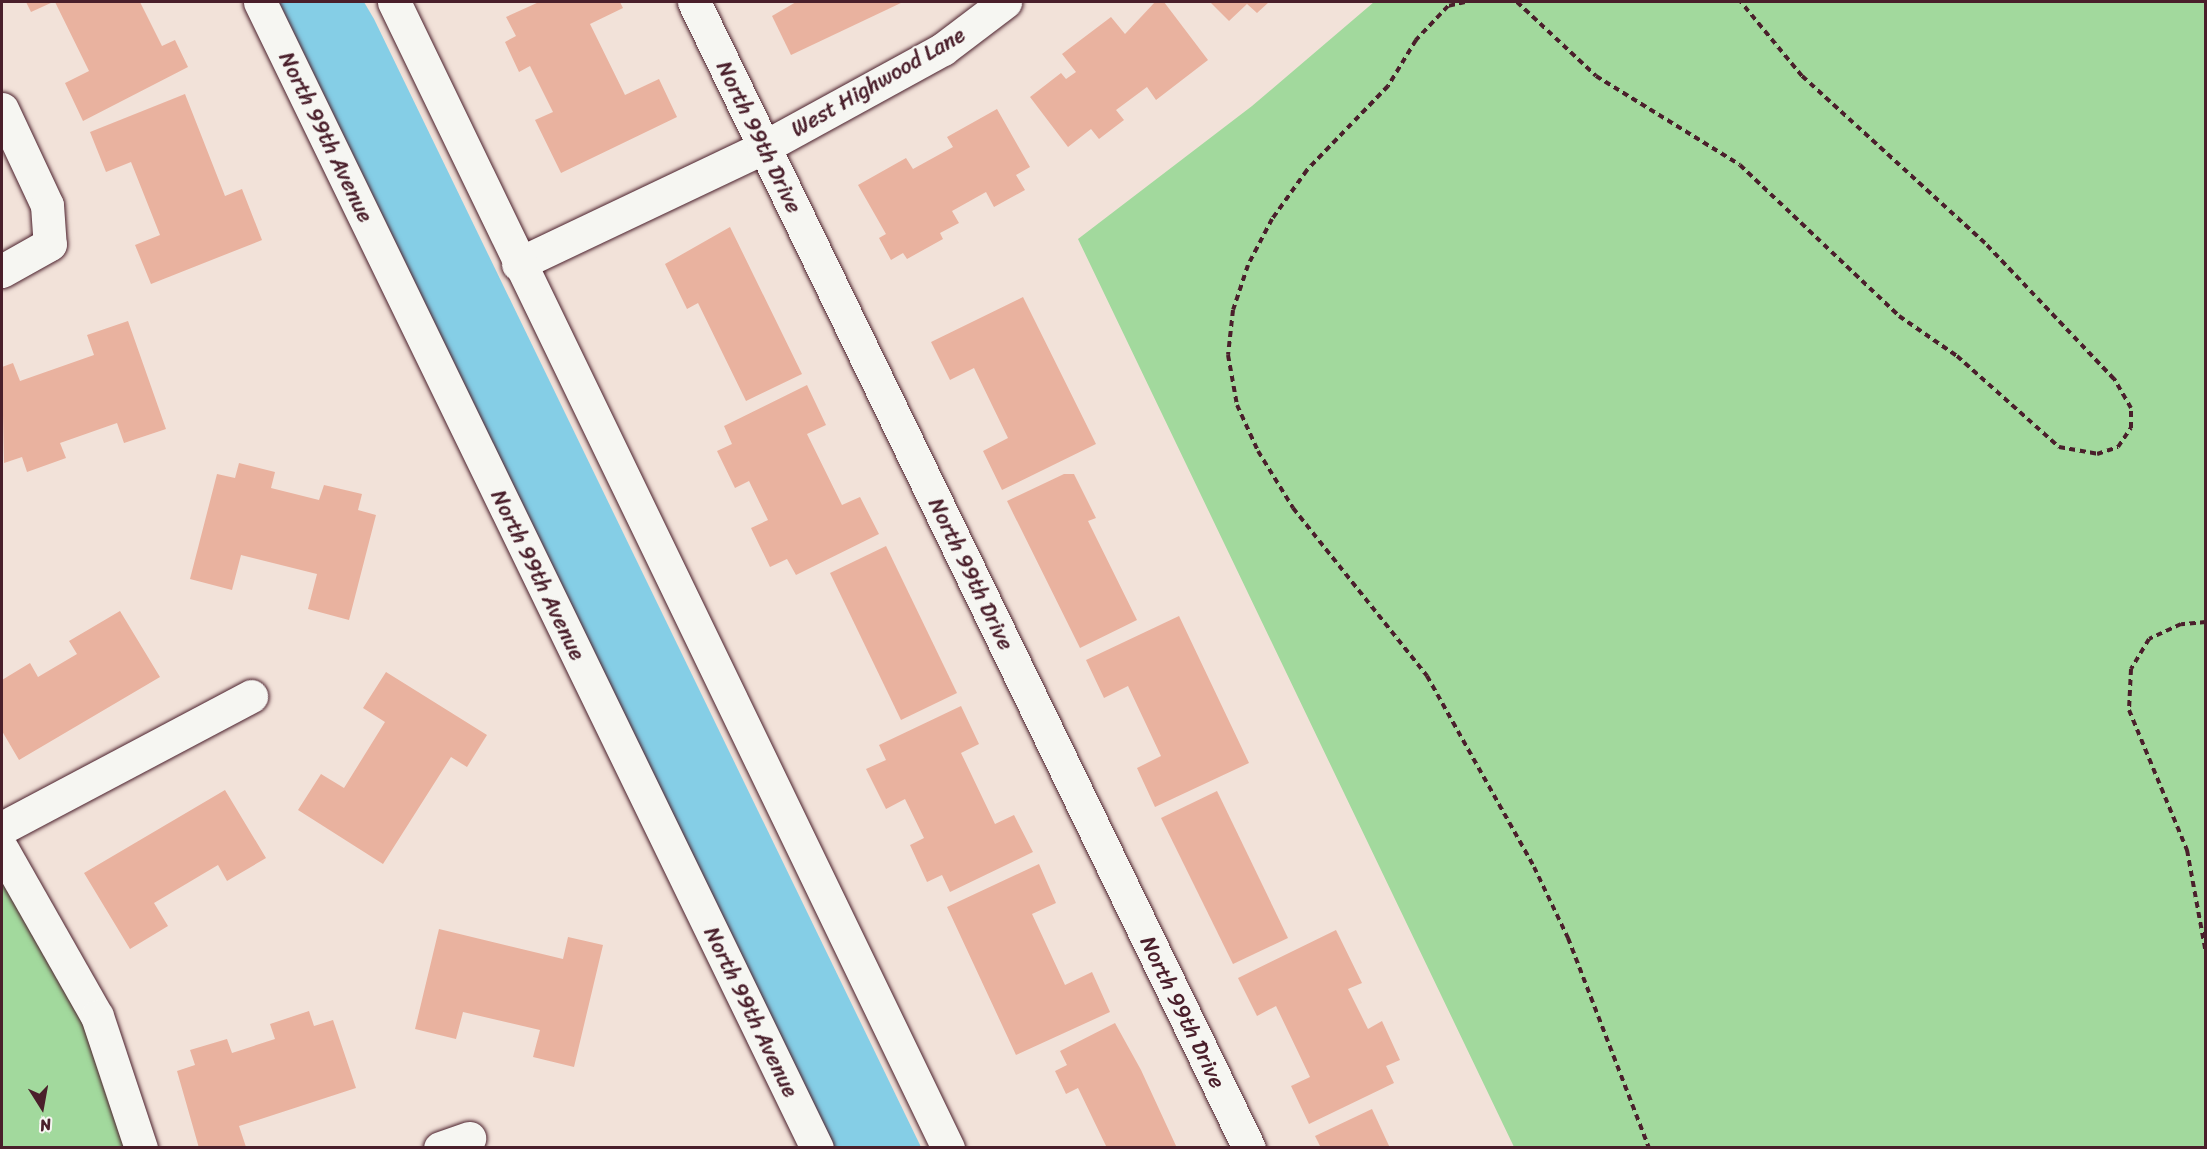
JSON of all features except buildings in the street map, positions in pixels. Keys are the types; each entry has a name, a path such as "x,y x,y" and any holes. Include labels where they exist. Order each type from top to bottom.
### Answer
{"street":[{"name":"North 99th Avenue","path":"260,2 817,1148"},
{"path":"394,2 518,264 948,1148"},
{"name":"North 99th Drive","path":"694,2 1249,1148"},
{"name":"West Highwood Lane","path":"518,264 764,147 943,49 1005,2"},
{"path":"2,109 47,205 50,244 2,271"},
{"path":"2,828 250,696"},
{"path":"2,849 97,1016 141,1148"}],"path":[{"path":"1465,2 1448,6 1416,40 1388,86 1307,170 1272,219 1248,265 1233,310 1228,355 1237,405 1258,451 1293,508 1427,676 1534,867 1568,938 1649,1148"},
{"path":"1517,2 1596,76 1740,165 1890,308 1957,356 2059,447 2097,454 2118,447 2131,428 2131,408 2114,379 1984,243 1817,92 1741,2"},
{"path":"2205,622 2181,624 2149,639 2131,669 2129,710 2187,850 2205,954"}],"green space":[{"path":"1374,2 2205,2 2205,1147 1514,1147 1078,239 1252,106"},
{"path":"2,849 141,1147 2,1147"}],"water":[{"path":"279,2 364,2 374,19 921,1147 835,1147"}]}
